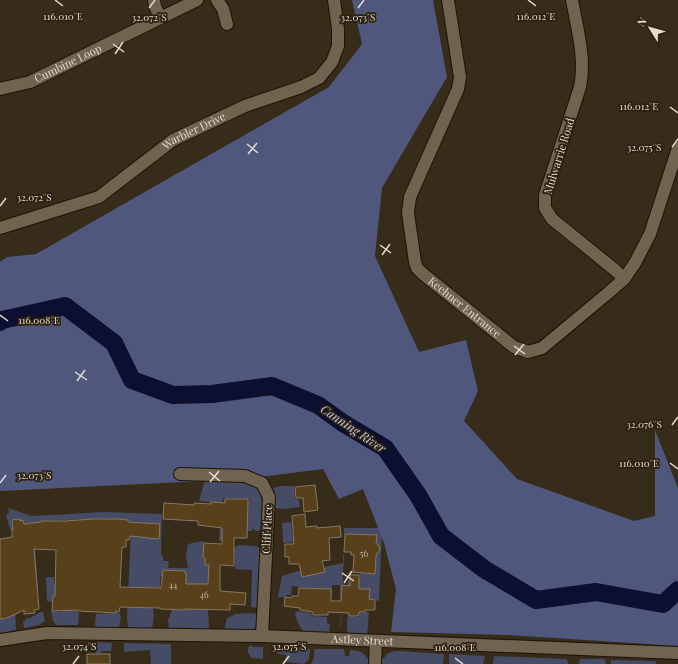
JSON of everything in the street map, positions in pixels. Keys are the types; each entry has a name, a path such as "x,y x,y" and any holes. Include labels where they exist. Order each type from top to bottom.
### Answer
{"street":[{"path":"154,0 154,6 160,18"},
{"name":"Cumbine Loop","path":"0,89 30,82 197,0"},
{"path":"217,0 223,9 228,24"},
{"name":"Warbler Drive","path":"0,228 99,197 174,140 244,106 302,87 319,78 332,62 338,46 338,29 334,0"},
{"name":"Keehner Entrance","path":"448,0 460,78 458,89 410,197 408,213 415,262 417,268 423,274 514,347 528,352 542,348 624,278 646,244 678,148"},
{"name":"Mulwarrie Road","path":"572,0 582,63 582,77 545,196 545,208 552,219 624,278"},
{"name":"Cliff Place","path":"180,474 245,476 262,483 269,497 262,636"},
{"name":"Astley Street","path":"0,640 47,633 262,636 678,653"},
{"path":"375,664 376,641"}],"shaded area":[{"path":"352,0 433,0 447,77 382,188 375,256 419,352 466,340 478,391 464,421 517,479 634,521 655,516 655,430 678,488 678,646 508,635 391,632 396,589 384,543 363,489 339,499 323,469 245,479 0,491 0,262 7,257 36,254 329,87 362,44"},
{"path":"205,480 249,480 261,491 261,530 256,531 253,529 251,531 235,531 219,541 221,515 248,517 248,501 250,501 249,499 224,498 222,503 199,501"},
{"path":"294,486 295,499 299,500 300,507 282,509 275,508 275,493 273,488"},
{"path":"8,508 32,516 104,512 162,514 161,555 163,556 163,561 169,561 168,568 188,568 186,556 188,544 203,541 204,543 205,566 209,566 219,584 200,584 208,609 209,630 169,629 168,620 172,610 185,610 186,573 185,571 173,570 162,572 162,576 160,577 160,587 132,587 129,593 129,607 153,608 154,616 152,629 128,629 127,618 131,528 128,528 128,520 92,519 41,521 40,547 35,548 37,589 32,523 24,524 23,521 12,520 13,530 10,530 6,515 9,513"},
{"path":"291,522 293,542 283,543 282,523"},
{"path":"344,528 382,528 379,601 369,599 370,589 357,589 348,593 347,605 348,572 355,572 348,573 348,581 359,581 360,573 375,574 376,552 380,550 379,546 376,544 377,536 344,534"},
{"path":"238,545 261,548 259,608 251,607 252,570 235,569 235,554 233,553 234,549"},
{"path":"343,554 344,555 341,626 340,585 332,585 332,595 328,595 328,589 313,588 312,604 311,589 292,586 291,595 278,597 282,576 309,569 325,572 324,567 343,563"},
{"path":"46,577 54,577 54,583 60,593 55,593 53,602 47,601"},
{"path":"15,604 16,630 0,633 0,619 7,618"},
{"path":"69,609 79,613 78,625 56,625 53,621 51,611 62,612 63,610 69,611"},
{"path":"43,612 45,621 39,625 24,628 23,621 25,621 25,619"},
{"path":"295,612 311,613 312,616 327,617 327,623 330,624 329,634 306,634 297,621"},
{"path":"369,612 367,636 347,635 347,616 359,617 359,613"},
{"path":"120,613 121,618 119,628 96,627 96,614"},
{"path":"236,614 258,614 257,623 252,630 244,632 226,631 225,626 227,618"},
{"path":"96,642 112,643 111,651 103,651 98,655 96,652"},
{"path":"124,643 171,644 171,664 151,664 150,650 124,652"},
{"path":"249,646 254,648 263,647 263,659 252,658 248,651"},
{"path":"276,647 310,649 309,659 304,664 286,662 286,655 276,652"},
{"path":"314,649 344,649 345,656 349,656 350,650 362,652 369,659 369,664 311,664 314,658"},
{"path":"393,651 393,653 394,651 400,651 444,654 443,664 381,664 382,658"},
{"path":"449,654 485,656 483,664 449,664"},
{"path":"494,656 567,659 568,664 493,664"},
{"path":"580,659 605,659 606,664 579,664"},
{"path":"611,660 656,661 656,664 611,664"}],"building":[{"path":"315,485 318,510 304,512 303,498 296,498 295,487"},
{"path":"225,499 248,499 247,538 234,538 234,566 220,565 220,591 246,593 245,605 230,604 230,610 185,610 120,607 119,612 116,611 116,613 78,610 52,611 53,596 55,596 56,550 34,549 39,609 34,610 35,613 24,614 24,610 7,618 0,619 0,539 12,537 12,520 23,520 24,524 41,521 118,519 128,520 128,522 160,524 159,539 130,536 129,540 126,540 126,547 122,547 120,587 161,588 163,570 185,571 186,584 208,584 209,565 205,565 205,558 203,557 204,543 222,544 222,528 198,525 198,521 163,519 164,503 194,505 194,503 211,504 211,502 225,503"},
{"path":"305,514 306,527 317,526 317,528 340,526 341,537 329,538 330,560 322,561 325,572 302,577 299,564 289,564 289,557 285,557 285,544 294,544 292,516"},
{"path":"345,534 377,535 376,543 380,550 376,555 375,574 353,572 354,555 351,555 351,552 344,552"},
{"path":"350,575 359,575 359,589 370,589 369,599 375,600 375,610 365,610 365,612 359,612 358,616 349,616 349,613 328,612 328,615 313,615 313,612 300,610 300,608 284,606 285,597 291,598 292,596 298,596 299,588 331,589 331,601 341,601 342,585 350,586"},
{"path":"87,654 110,654 110,664 87,664"}],"waterway":[{"name":"Canning River","path":"0,322 2,320 65,306 114,343 132,380 173,395 212,394 272,386 318,405 343,423 385,448 418,495 441,536 484,569 536,600 596,592 663,604 678,590"}]}
